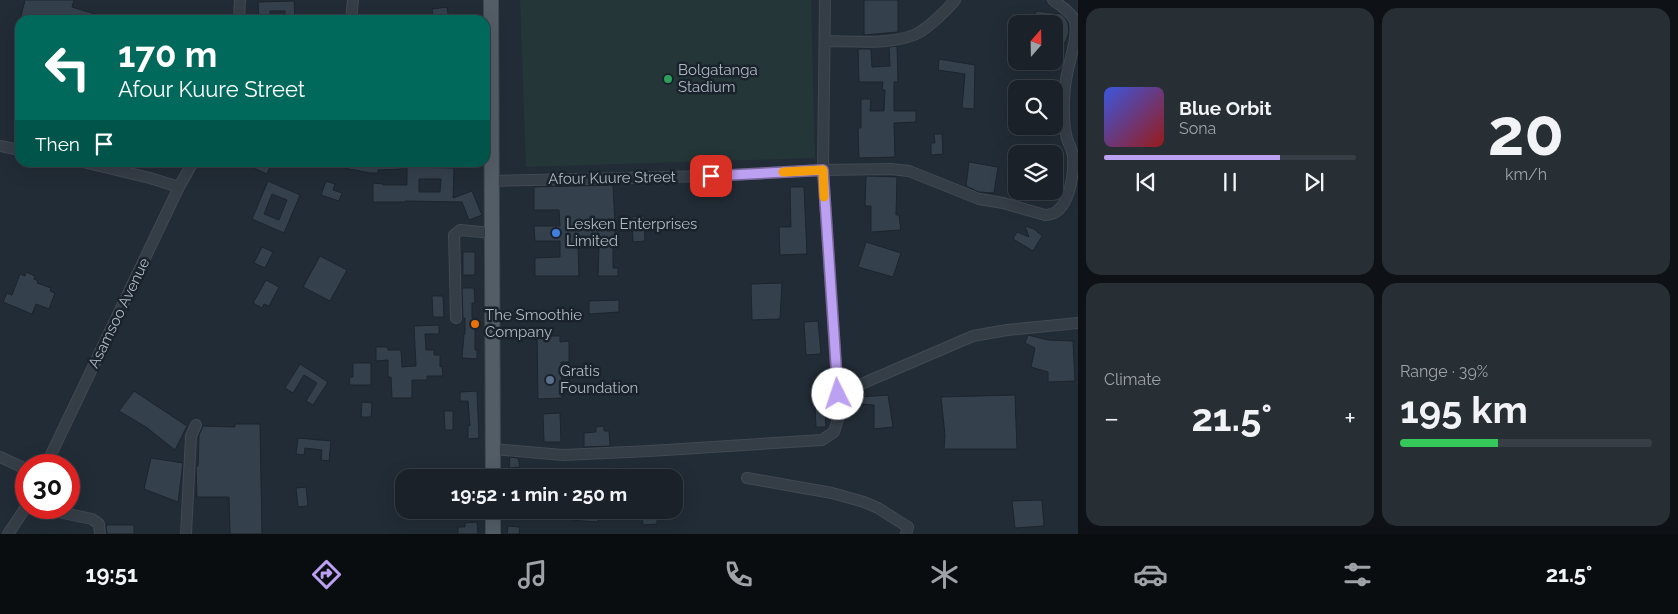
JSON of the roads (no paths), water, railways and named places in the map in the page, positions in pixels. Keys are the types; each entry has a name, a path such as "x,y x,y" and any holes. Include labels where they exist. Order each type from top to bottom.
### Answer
{"main road":[{"path":"490,0 490,15"},
{"path":"489,167 492,233 493,469"},
{"path":"493,519 493,534"}],"street":[{"path":"239,15 240,0"},
{"path":"352,15 353,0"},
{"path":"493,449 563,455 650,452 822,440 834,432 839,416 823,170 825,0"},
{"path":"825,41 898,40 916,35 955,0"},
{"path":"1054,0 1074,20 1076,31 1067,72 1064,108 1065,133 1075,154"},
{"path":"0,146 15,149"},
{"name":"Afour Kuure Street","path":"491,181 711,176 823,170 891,169 909,171 979,199 1052,215 1063,206 1069,192 1075,154"},
{"path":"104,167 179,187"},
{"name":"Asamsoo Avenue","path":"51,454 190,167"},
{"path":"456,318 454,235 460,230 492,233"},
{"path":"838,394 972,336 1007,330 1078,323"},
{"path":"186,534 191,436 196,425"},
{"path":"0,457 15,464"},
{"path":"747,478 832,493 864,502 878,508 908,527 906,534"},
{"path":"80,517 99,524 100,534"},
{"path":"8,534 18,519"}],"place":[{"name":"Bolgatanga Stadium","path":"668,79"},
{"name":"Lesken Enterprises Limited","path":"556,233"},
{"name":"The Smoothie Company","path":"475,324"},
{"name":"Gratis Foundation","path":"550,380"}]}
